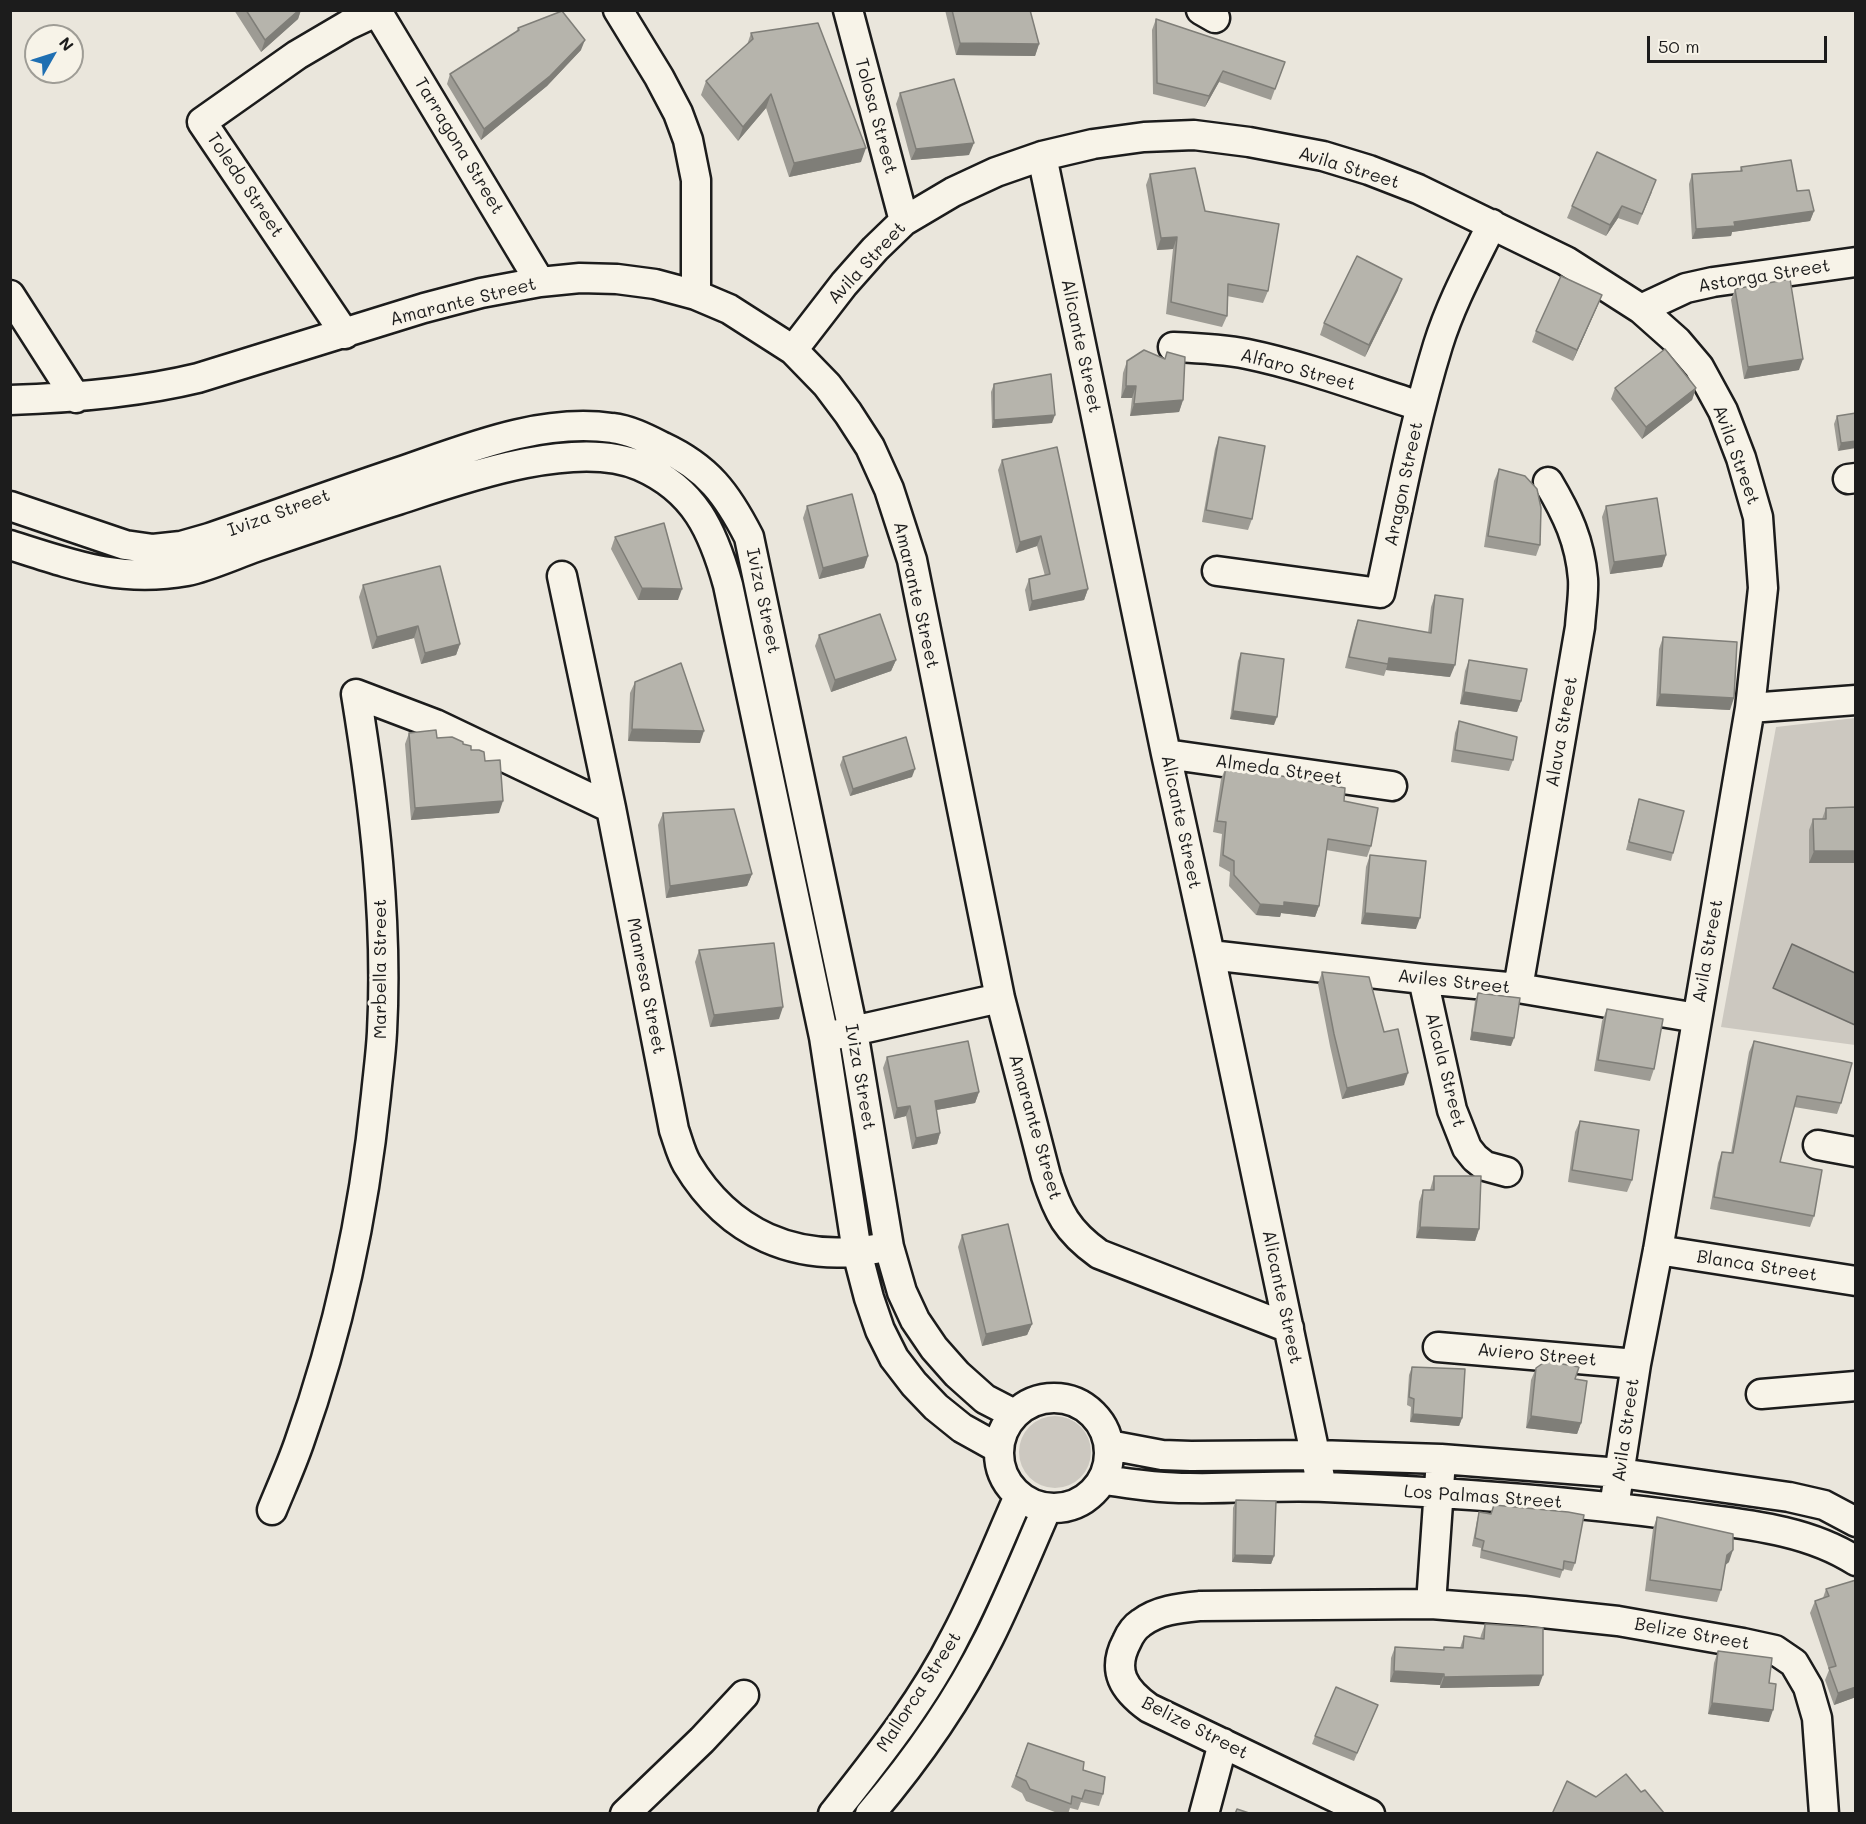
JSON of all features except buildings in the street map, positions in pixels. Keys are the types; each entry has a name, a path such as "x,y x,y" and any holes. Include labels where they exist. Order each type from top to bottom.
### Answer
{"street":[{"path":"618,10 659,77 678,113 688,140 696,180 696,295"},
{"name":"Tolosa Street","path":"848,10 904,221"},
{"name":"Tarragona Street","path":"379,11 540,282"},
{"name":"Toledo Street","path":"345,334 202,122 297,55 348,25 379,11"},
{"name":"Avila Street","path":"793,350 844,284 875,249 904,221 953,192 996,172 1042,156 1093,144 1144,137 1194,135 1249,142 1323,156 1369,170 1418,189 1566,261 1641,309 1677,341 1699,367 1723,411 1741,458 1758,517 1763,588 1750,708 1658,1250 1636,1364 1614,1507"},
{"name":"Alicante Street","path":"1042,156 1322,1487"},
{"name":"Aragon Street","path":"1217,571 1380,593 1420,406 1439,342 1462,286 1492,224"},
{"name":"Astorga Street","path":"1641,309 1686,288 1713,282 1856,262"},
{"name":"Amarante Street","path":"10,400 76,398 179,383 435,305 481,293 540,282 580,278 617,279 655,284 696,295 729,309 793,350 827,385 870,447 889,489 912,560 1000,998 1054,1201 1066,1223 1080,1240 1099,1254 1289,1328"},
{"path":"10,295 76,398"},
{"name":"Alfaro Street","path":"1173,347 1209,348 1265,358 1420,406"},
{"name":"Iviza Street","path":"10,506 125,545 153,549 182,546 210,538 475,446 541,430 578,427 613,428 641,437 699,468 724,493 735,510 749,537 759,577 853,1031 889,1247 902,1292 915,1320 934,1348 957,1374 985,1399 1014,1414"},
{"name":"Iviza Street","path":"10,544 85,568 124,575 190,571 333,521 480,474 548,460 582,456 615,458 639,466 662,478 687,498 707,526 718,550 731,596 824,1037 857,1252 880,1330 894,1358 936,1407 962,1428 998,1448"},
{"name":"Alava Street","path":"1518,988 1580,627 1583,581 1579,551 1567,514 1548,482"},
{"name":"Manresa Street","path":"562,576 611,808 674,1130 686,1162 708,1195 734,1218 762,1236 792,1248 823,1253 857,1252 889,1247"},
{"name":"Marbella Street","path":"272,1510 299,1445 319,1385 341,1300 361,1209 375,1102 382,1032 379,867 370,781 356,694 435,724 611,808"},
{"path":"1750,708 1856,700"},
{"name":"Almeda Street","path":"1166,754 1392,786"},
{"name":"Aviles Street","path":"1210,955 1518,988 1697,1018"},
{"name":"Alcala Street","path":"1423,979 1452,1110 1467,1148 1485,1166 1507,1172"},
{"path":"824,1037 1000,998"},
{"path":"1818,1145 1856,1152"},
{"name":"Blanca Street","path":"1658,1250 1856,1281"},
{"name":"Aviero Street","path":"1438,1347 1636,1364"},
{"path":"1761,1394 1856,1386"},
{"path":"1045,1398 1062,1398 1079,1403 1094,1413 1104,1428 1109,1445 1109,1463 1104,1480 1086,1499 1061,1509 1032,1504 1019,1496 1007,1482 1000,1466 998,1448 1003,1430 1014,1414 1028,1403 1045,1398"},
{"name":"Los Palmas Street","path":"1109,1445 1162,1455 1316,1455 1441,1459 1620,1473 1789,1497 1824,1505 1856,1522"},
{"path":"1431,1604 1441,1459"},
{"name":"Los Palmas Street","path":"1104,1480 1137,1485 1191,1488 1322,1487 1438,1492 1614,1507 1748,1525 1790,1534 1814,1540 1856,1561"},
{"name":"Mallorca Street","path":"833,1814 879,1755 935,1674 965,1617 1019,1496"},
{"name":"Mallorca Street","path":"870,1814 922,1747 971,1671 1047,1508"},
{"name":"Belize Street","path":"1370,1814 1149,1708 1134,1697 1124,1684 1119,1668 1121,1652 1130,1635 1141,1623 1155,1615 1200,1606 1431,1604 1618,1621 1775,1650 1794,1663 1808,1687 1816,1718 1824,1814"},
{"path":"626,1814 702,1740 744,1695"},
{"path":"1204,1814 1223,1743"}],"shaded area":[{"path":"1855,718 1855,1045 1721,1027 1776,727"},
{"path":"1792,944 1855,973 1855,1025 1773,988"},
{"path":"1055,1416 1075,1422 1085,1432 1091,1452 1085,1472 1075,1482 1055,1488 1035,1482 1025,1472 1019,1452 1025,1432 1035,1422"}]}
